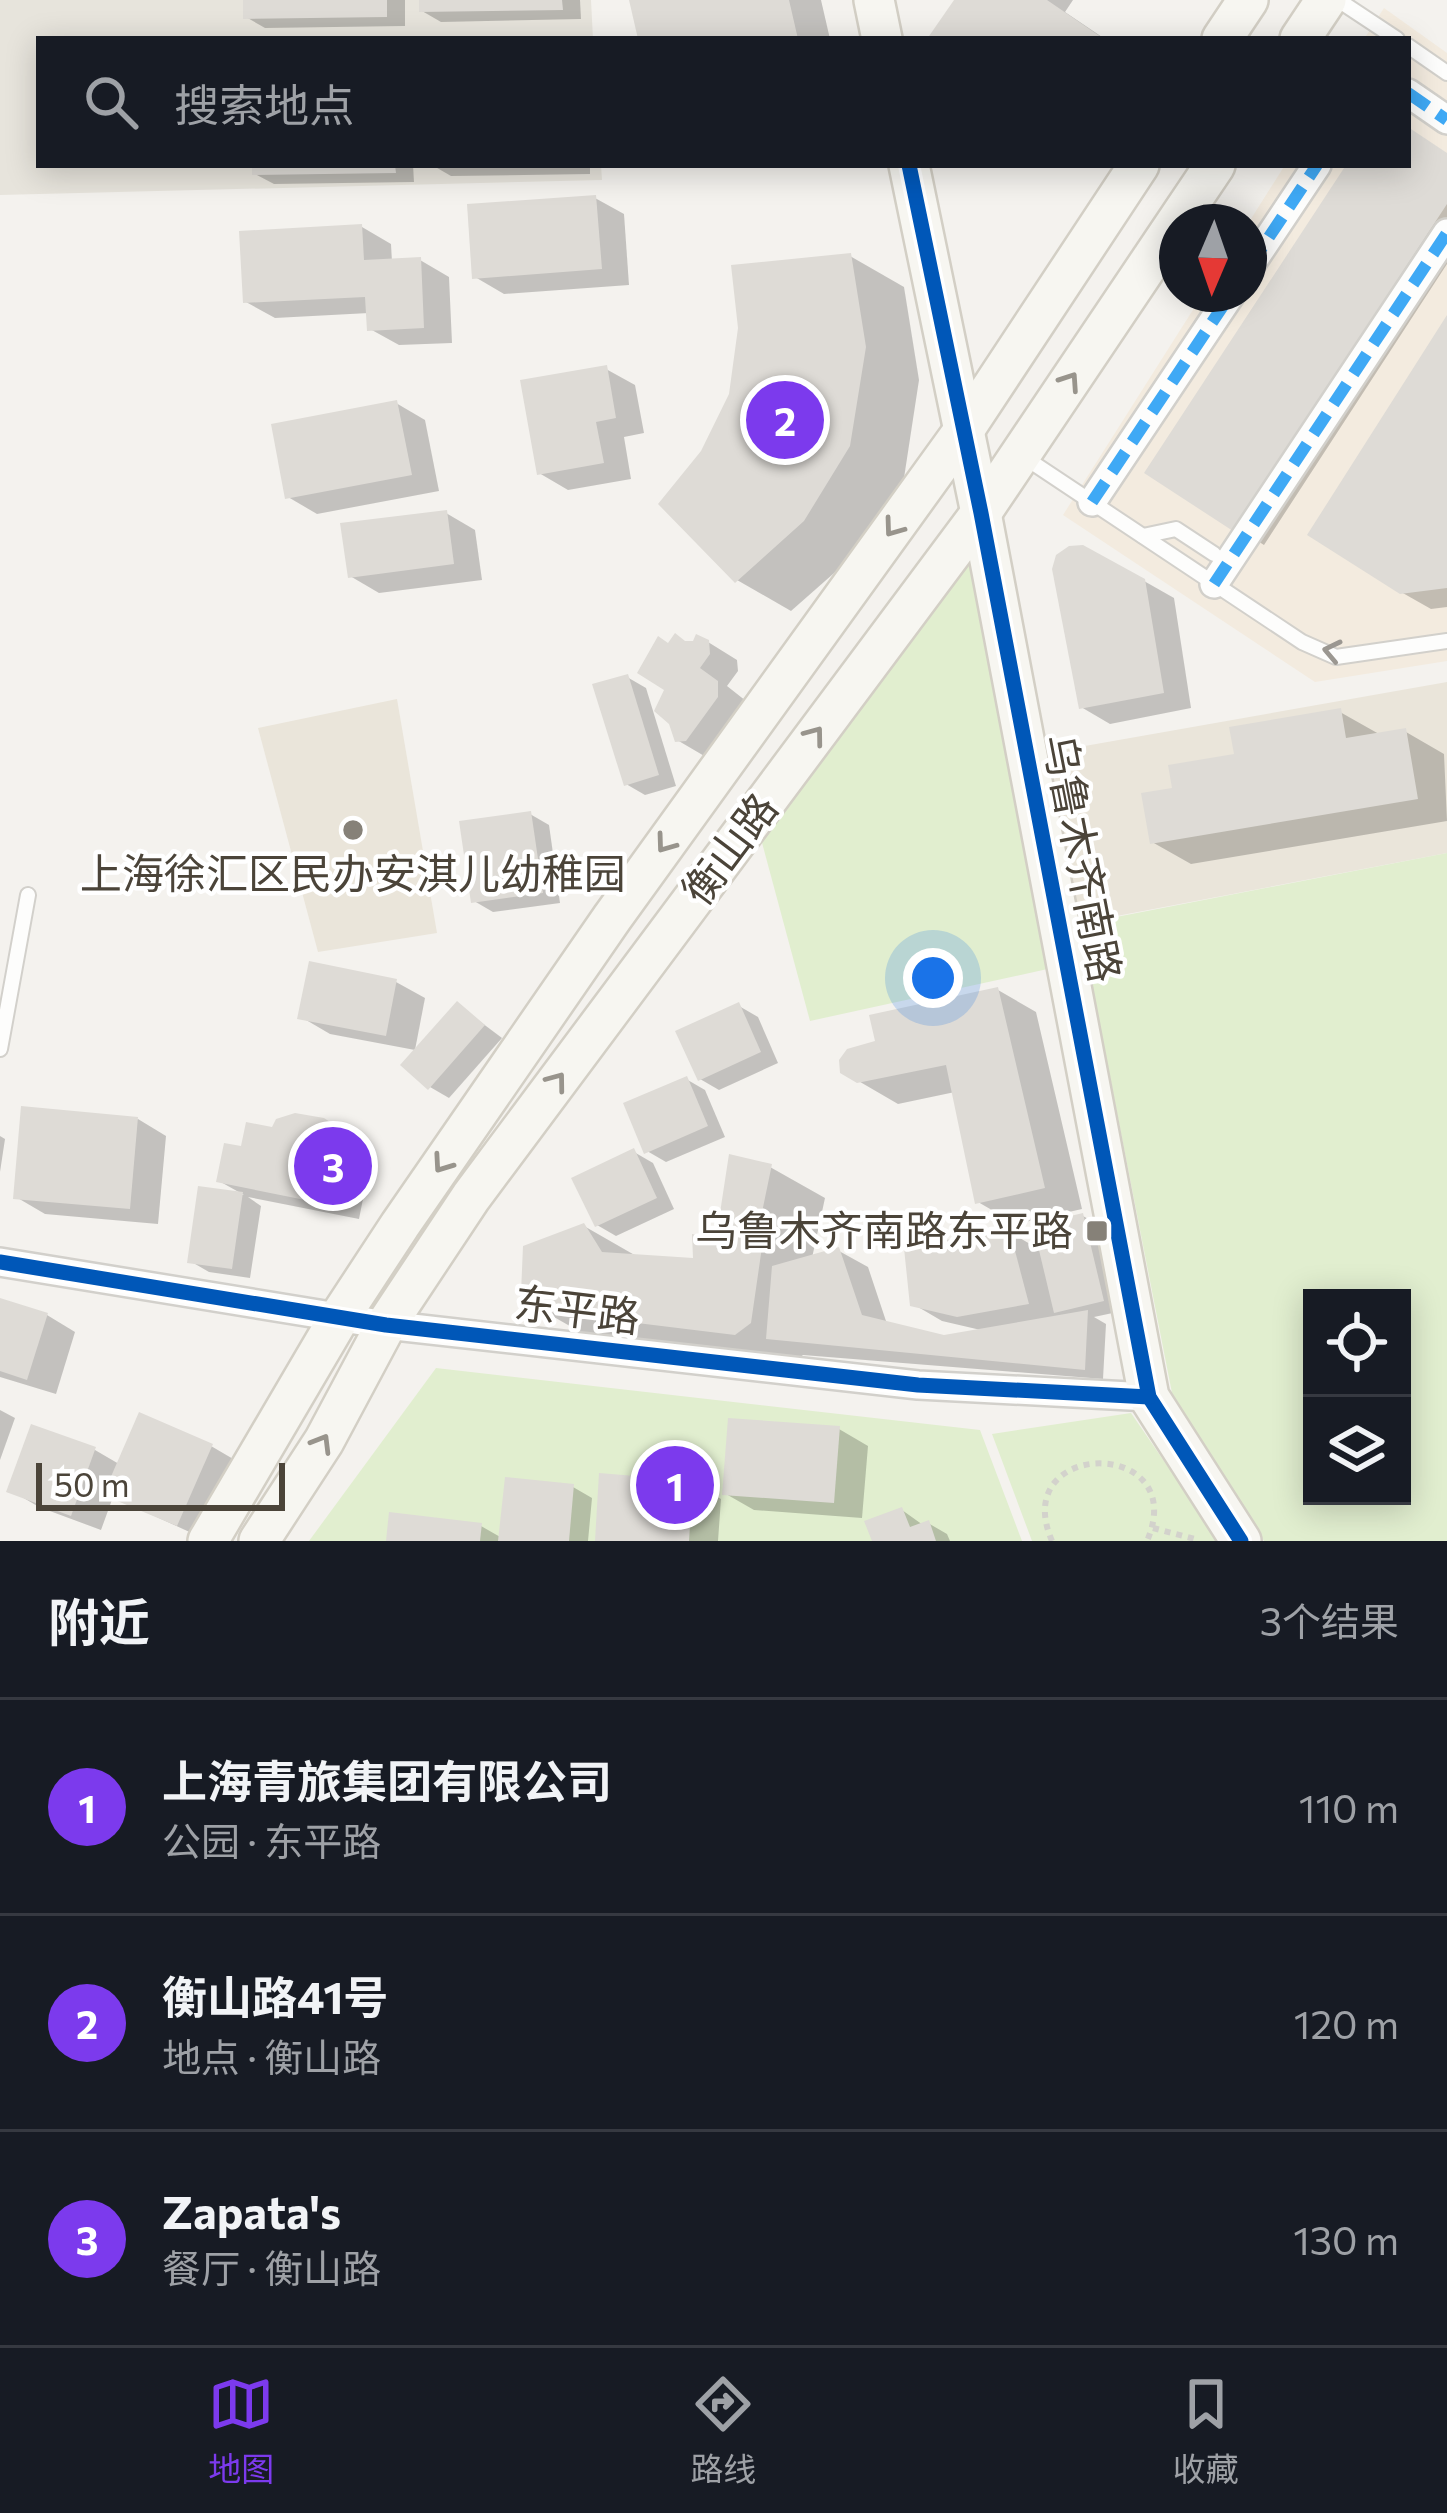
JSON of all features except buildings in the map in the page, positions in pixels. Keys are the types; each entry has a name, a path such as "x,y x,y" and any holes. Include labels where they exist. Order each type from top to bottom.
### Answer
{"main road":[{"path":"874,0 881,36"},
{"path":"1224,36 1248,0"},
{"path":"1302,36 1326,0"},
{"name":"乌鲁木齐南路","path":"910,168 981,513 1149,1397 1241,1541"},
{"name":"衡山路","path":"208,1541 339,1318 612,918 962,433 1137,168"},
{"name":"衡山路","path":"259,1541 324,1441 386,1324 471,1197 981,513 1213,168"}],"street":[{"path":"1411,95 1447,120"},
{"path":"1267,240 1315,168"},
{"path":"1214,584 1447,233"},
{"path":"1092,502 1219,312"},
{"name":"东平路","path":"0,1262 386,1324 918,1385 1149,1397"}],"lane":[{"path":"1338,0 1392,36"},
{"path":"1411,48 1447,73"},
{"path":"1020,455 1302,642 1336,657 1447,641"},
{"path":"1143,536 1176,529 1214,554"},
{"path":"0,1049 28,895"}],"path":[{"path":"1052,1541 1045,1510 1049,1493 1074,1467 1109,1461 1139,1478 1150,1492 1153,1528 1148,1541"},
{"path":"1153,1528 1202,1541"}],"shaded area":[{"path":"0,0 591,0 593,36 36,36 36,168 601,168 602,180 0,195"},
{"path":"1384,8 1447,53 1447,661 1315,682 1063,515 1192,312 1267,312 1267,204 1260,204 1283,168 1411,168 1411,36 1366,36"},
{"path":"1447,682 1447,853 1080,923 1045,753"},
{"name":"上海徐汇区民办安淇儿幼稚园","path":"397,699 437,933 318,952 258,728"}],"green space":[{"path":"972,548 1052,968 810,1021 761,839"},
{"path":"1447,853 1447,1541 1264,1541 1172,1393 1080,924"},
{"path":"436,1368 980,1430 1022,1541 309,1541"},
{"path":"1131,1413 1219,1541 1032,1541 992,1434"}],"marked path":[{"path":"1411,95 1447,120"},
{"path":"1267,240 1315,168"},
{"path":"1214,584 1447,233"},
{"path":"1092,502 1219,312"}],"cycle path":[{"path":"910,168 981,513 1149,1397 1241,1541"},
{"path":"0,1262 386,1325 918,1385 1149,1397"}],"place":[{"name":"衡山路41号","path":"785,420"},
{"name":"上海徐汇区民办安淇儿幼稚园","path":"353,830"},
{"name":"Zapata's","path":"333,1166"},
{"name":"乌鲁木齐南路东平路","path":"1097,1231"},
{"name":"上海青旅集团有限公司","path":"675,1485"}]}
